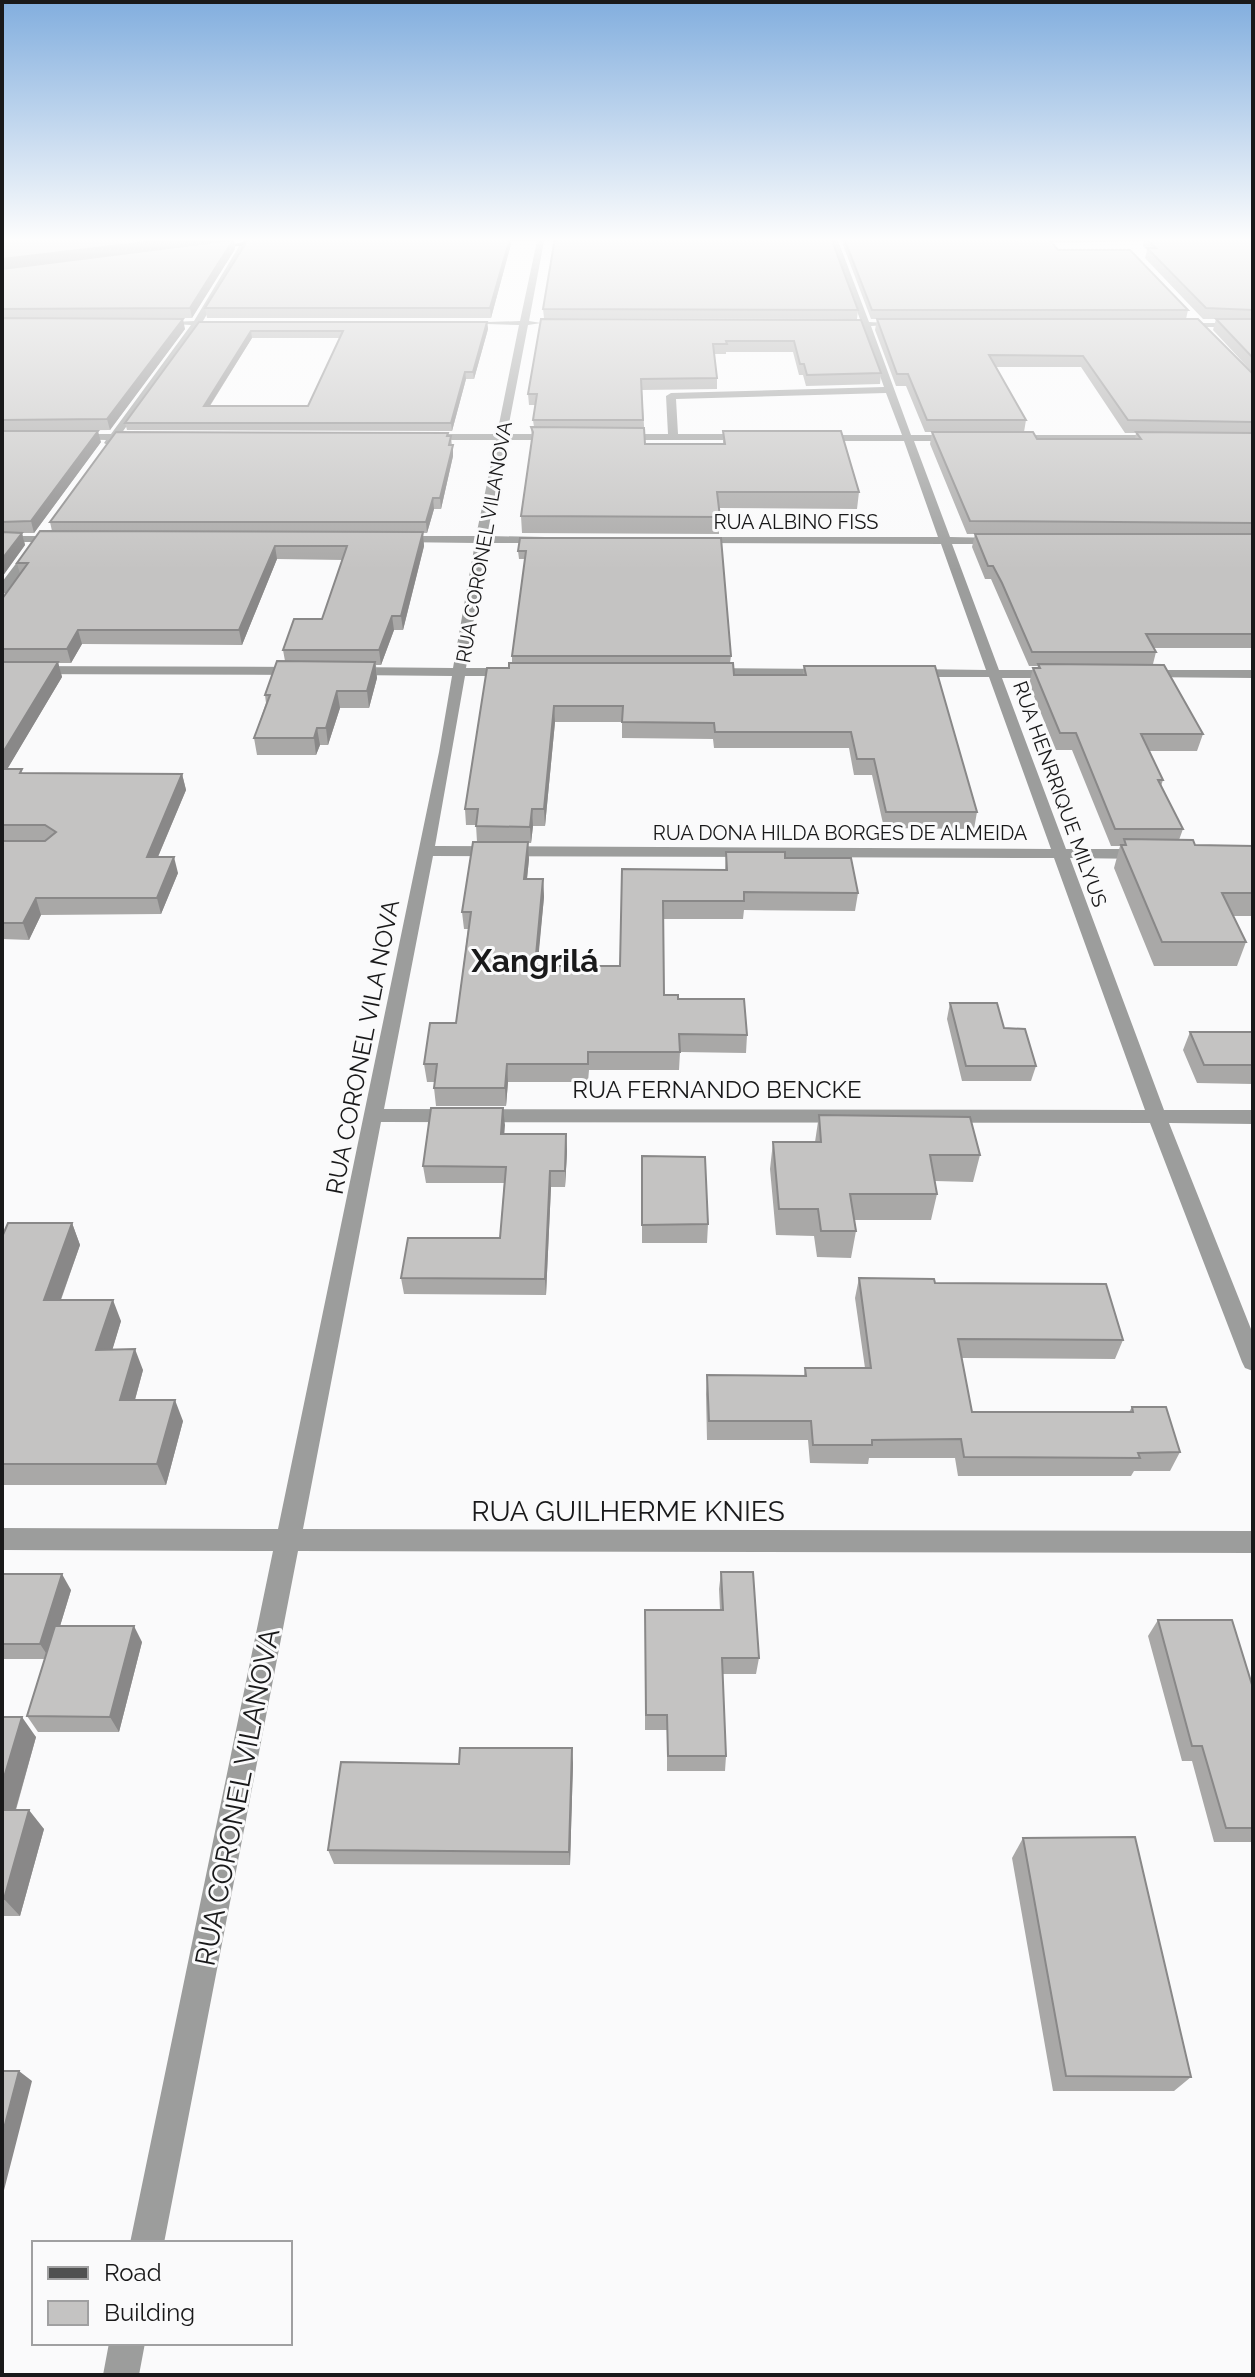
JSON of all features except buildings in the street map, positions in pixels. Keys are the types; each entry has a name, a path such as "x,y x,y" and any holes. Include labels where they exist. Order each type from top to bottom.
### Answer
{"street":[{"path":"105,450 178,349"},
{"name":"RUA CORONEL VILANOVA","path":"446,752 481,540 519,349"},
{"name":"RUA HENRRIQUE MILYUS","path":"875,349 1157,1117 1253,1362"},
{"path":"673,437 671,396 891,390"},
{"path":"66,437 145,437"},
{"path":"409,437 564,437"},
{"path":"611,437 767,437"},
{"path":"798,438 971,438"},
{"path":"1002,438 1175,438"},
{"path":"2,590 49,526"},
{"path":"2,539 71,539"},
{"path":"386,539 558,540"},
{"name":"RUA ALBINO FISS","path":"682,540 1007,541"},
{"path":"2,670 318,671"},
{"path":"334,671 524,672"},
{"path":"696,672 837,673"},
{"path":"900,673 1070,674"},
{"path":"1131,674 1253,674"},
{"name":"RUA CORONEL VILA NOVA","path":"328,1351 446,752"},
{"name":"RUA DONA HILDA BORGES DE ALMEIDA","path":"426,851 1164,854"},
{"name":"RUA FERNANDO BENCKE","path":"374,1115 1253,1117"},
{"name":"RUA CORONEL VILANOVA","path":"147,2241 328,1351"},
{"name":"RUA GUILHERME KNIES","path":"2,1539 1253,1542"},
{"path":"121,2375 127,2345"}],"district":[{"name":"Xangrilá","path":"535,961"}]}
